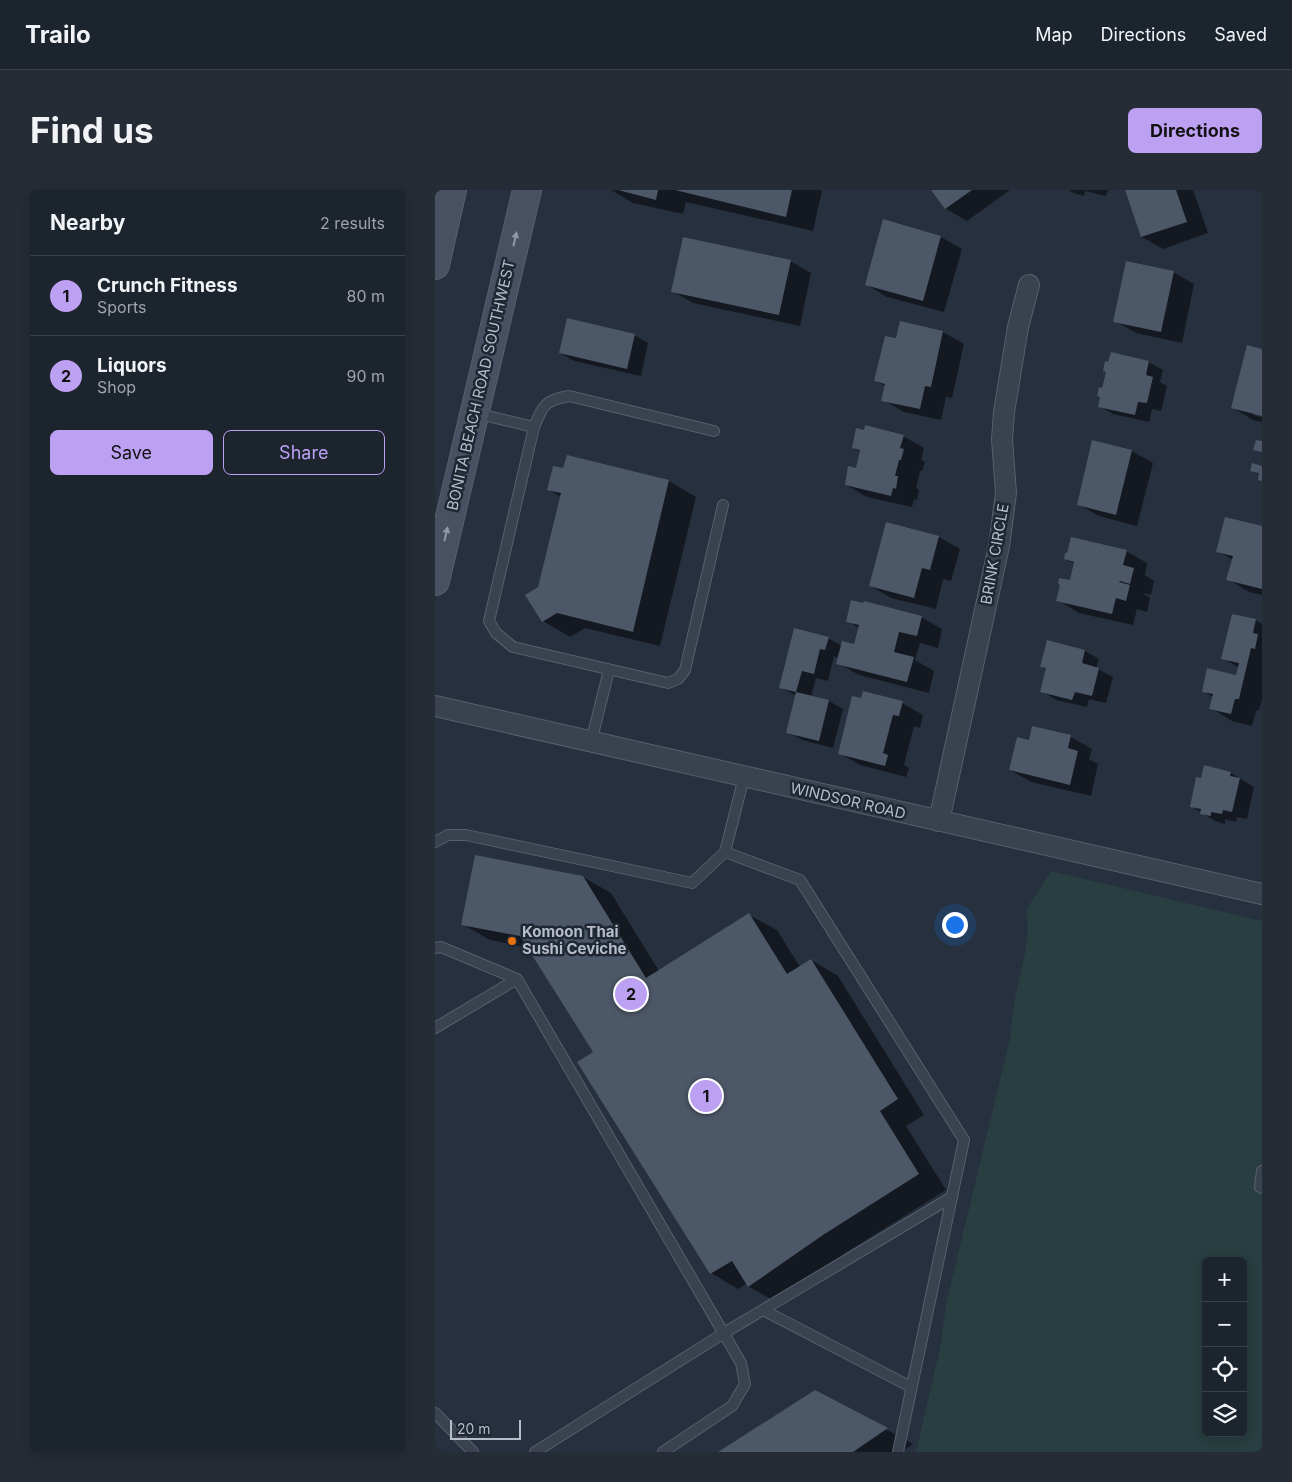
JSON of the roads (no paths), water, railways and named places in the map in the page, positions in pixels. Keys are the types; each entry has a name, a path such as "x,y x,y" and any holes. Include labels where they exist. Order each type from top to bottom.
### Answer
{"main road":[{"path":"435,265 453,190"},
{"name":"BONITA BEACH ROAD SOUTHWEST","path":"435,581 527,190"}],"street":[{"name":"BRINK CIRCLE","path":"939,821 999,546 1006,493 1002,439 1004,412 1018,327 1029,285"},
{"name":"WINDSOR ROAD","path":"435,706 1262,894"}],"lane":[{"path":"713,432 569,396 553,398 543,406 534,427 489,621 496,633 513,648 668,683 678,679 685,670 723,505"},
{"path":"474,413 534,427"},
{"path":"591,742 609,670"},
{"path":"435,842 448,836 466,835 692,883 725,852 744,777"},
{"path":"725,852 800,880 964,1140 898,1452"},
{"path":"435,948 441,947 517,978 741,1363 745,1384 732,1406 663,1452"},
{"path":"435,1028 517,978"},
{"path":"1262,1172 1260,1187 1262,1188"},
{"path":"535,1452 724,1333 952,1197"},
{"path":"763,1310 911,1387"},
{"path":"435,1413 473,1452"}],"place":[{"name":"Komoon Thai Sushi Ceviche","path":"512,941"},
{"name":"Liquors","path":"631,994"},
{"name":"Crunch Fitness","path":"706,1096"}]}
